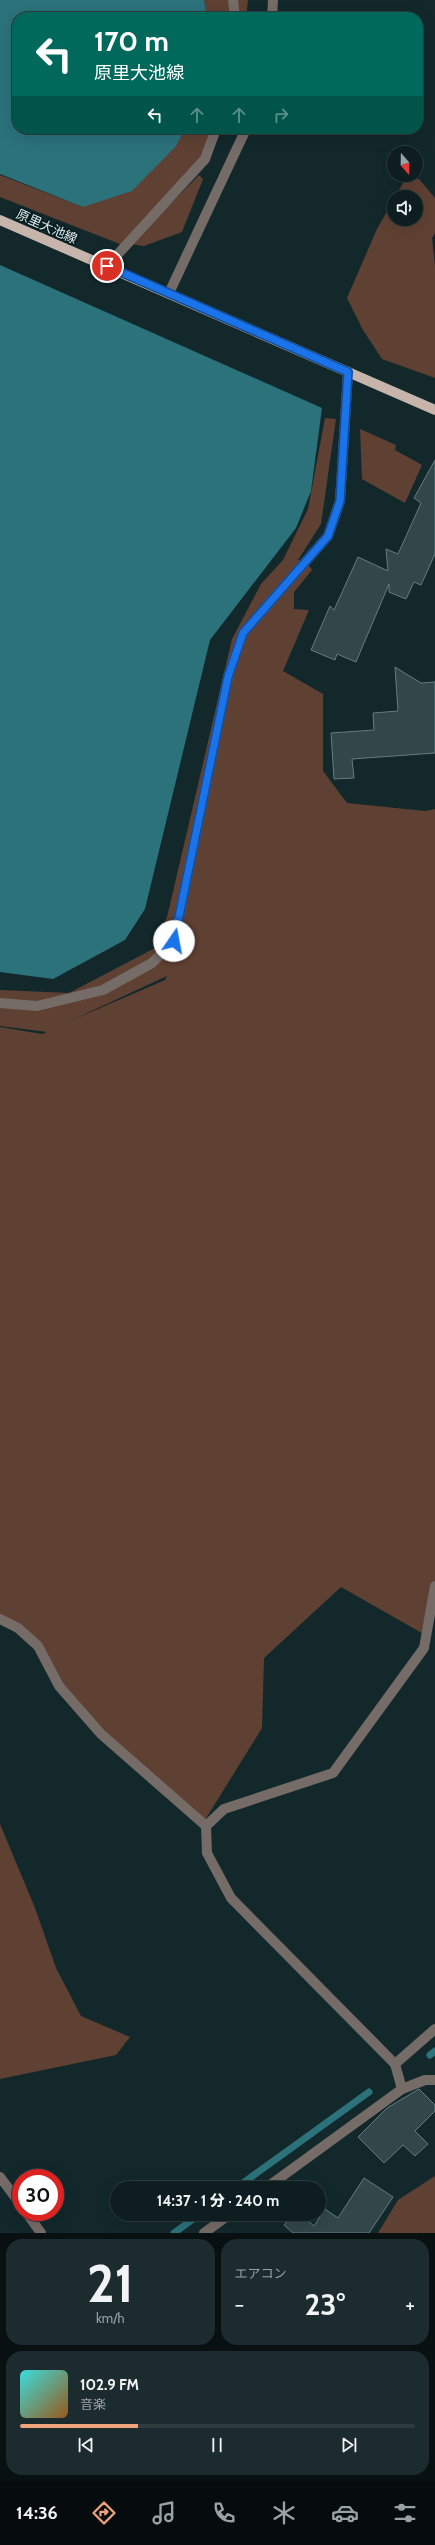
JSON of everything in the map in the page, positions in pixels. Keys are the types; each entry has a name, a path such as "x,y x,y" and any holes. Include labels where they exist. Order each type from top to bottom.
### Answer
{"main road":[{"name":"原里大池線","path":"0,220 435,410"}],"street":[{"path":"233,0 234,12"},
{"path":"272,12 273,0"},
{"path":"107,266 205,159 214,134"},
{"path":"169,294 244,134"},
{"path":"0,1003 37,1006 103,990 152,963 174,941 228,677 243,633 328,536 340,501 348,372"},
{"path":"206,1826 224,1809 333,1773 424,1648 435,1586"},
{"path":"0,1618 18,1628 38,1646 59,1686 101,1734 206,1826 207,1853 232,1898 396,2067 402,2088"},
{"path":"396,2067 435,2029"},
{"path":"276,2181 402,2088 425,2080 435,2080"},
{"path":"0,2177 12,2194"},
{"path":"32,2221 41,2233"},
{"path":"204,2233 220,2221"}],"shaded area":[{"path":"204,0 248,0 247,12 206,12"},
{"path":"182,134 213,134 206,155 125,246 0,197 0,175 83,207 181,137"},
{"path":"199,175 203,179 182,232 144,246 131,244"},
{"path":"404,182 422,182 435,198 435,233 432,238 435,266 435,378 382,359 363,330 347,298 377,229 387,211 387,226 423,226 423,190 399,190"},
{"path":"325,418 336,419 321,524 298,560 306,561 312,570 294,592 294,609 309,610 283,671 323,694 323,771 347,803 425,811 435,809 435,1590 427,1636 341,1587 264,1658 262,1728 205,1820 123,1750 68,1696 42,1653 18,1628 0,1621 0,1027 42,1034 47,1032 0,1026 0,990 69,993 157,947 168,913 232,639 261,584 283,560 308,509","holes":["167,976 165,980 70,1021"]},
{"path":"360,429 396,445 395,450 422,465 405,503 362,479"},
{"path":"0,1824 35,1908 56,1968 81,2016 130,2037 116,2055 0,2079"},
{"path":"435,2176 435,2233 378,2233 398,2200"}],"water":[{"path":"0,0 204,0 206,12 12,12 12,134 182,134 176,146 132,191 83,207 0,174"},
{"path":"0,265 322,408 311,491 296,528 210,640 145,909 125,940 53,979 0,972"}],"building":[{"path":"435,460 435,554 421,585 414,582 406,599 389,592 389,584 356,662 337,654 335,660 311,650 330,606 334,610 358,557 388,571 386,549 398,554 421,503 414,498"},
{"path":"395,667 421,683 435,682 435,753 352,759 354,778 334,779 331,733 374,730 373,713 398,711"},
{"path":"419,2089 435,2105 435,2111 415,2131 428,2144 415,2156 403,2145 384,2163 358,2137 387,2108"},
{"path":"364,2178 393,2197 369,2233 293,2233 284,2225 288,2221 308,2221 314,2226 317,2221 326,2221 326,2210 338,2218"}],"waterway":[{"path":"430,2055 435,2051"},
{"path":"246,2181 369,2092"},
{"path":"174,2233 190,2221"}],"route":[{"path":"107,266 348,372 340,501 328,536 243,633 228,677 174,941"}]}
